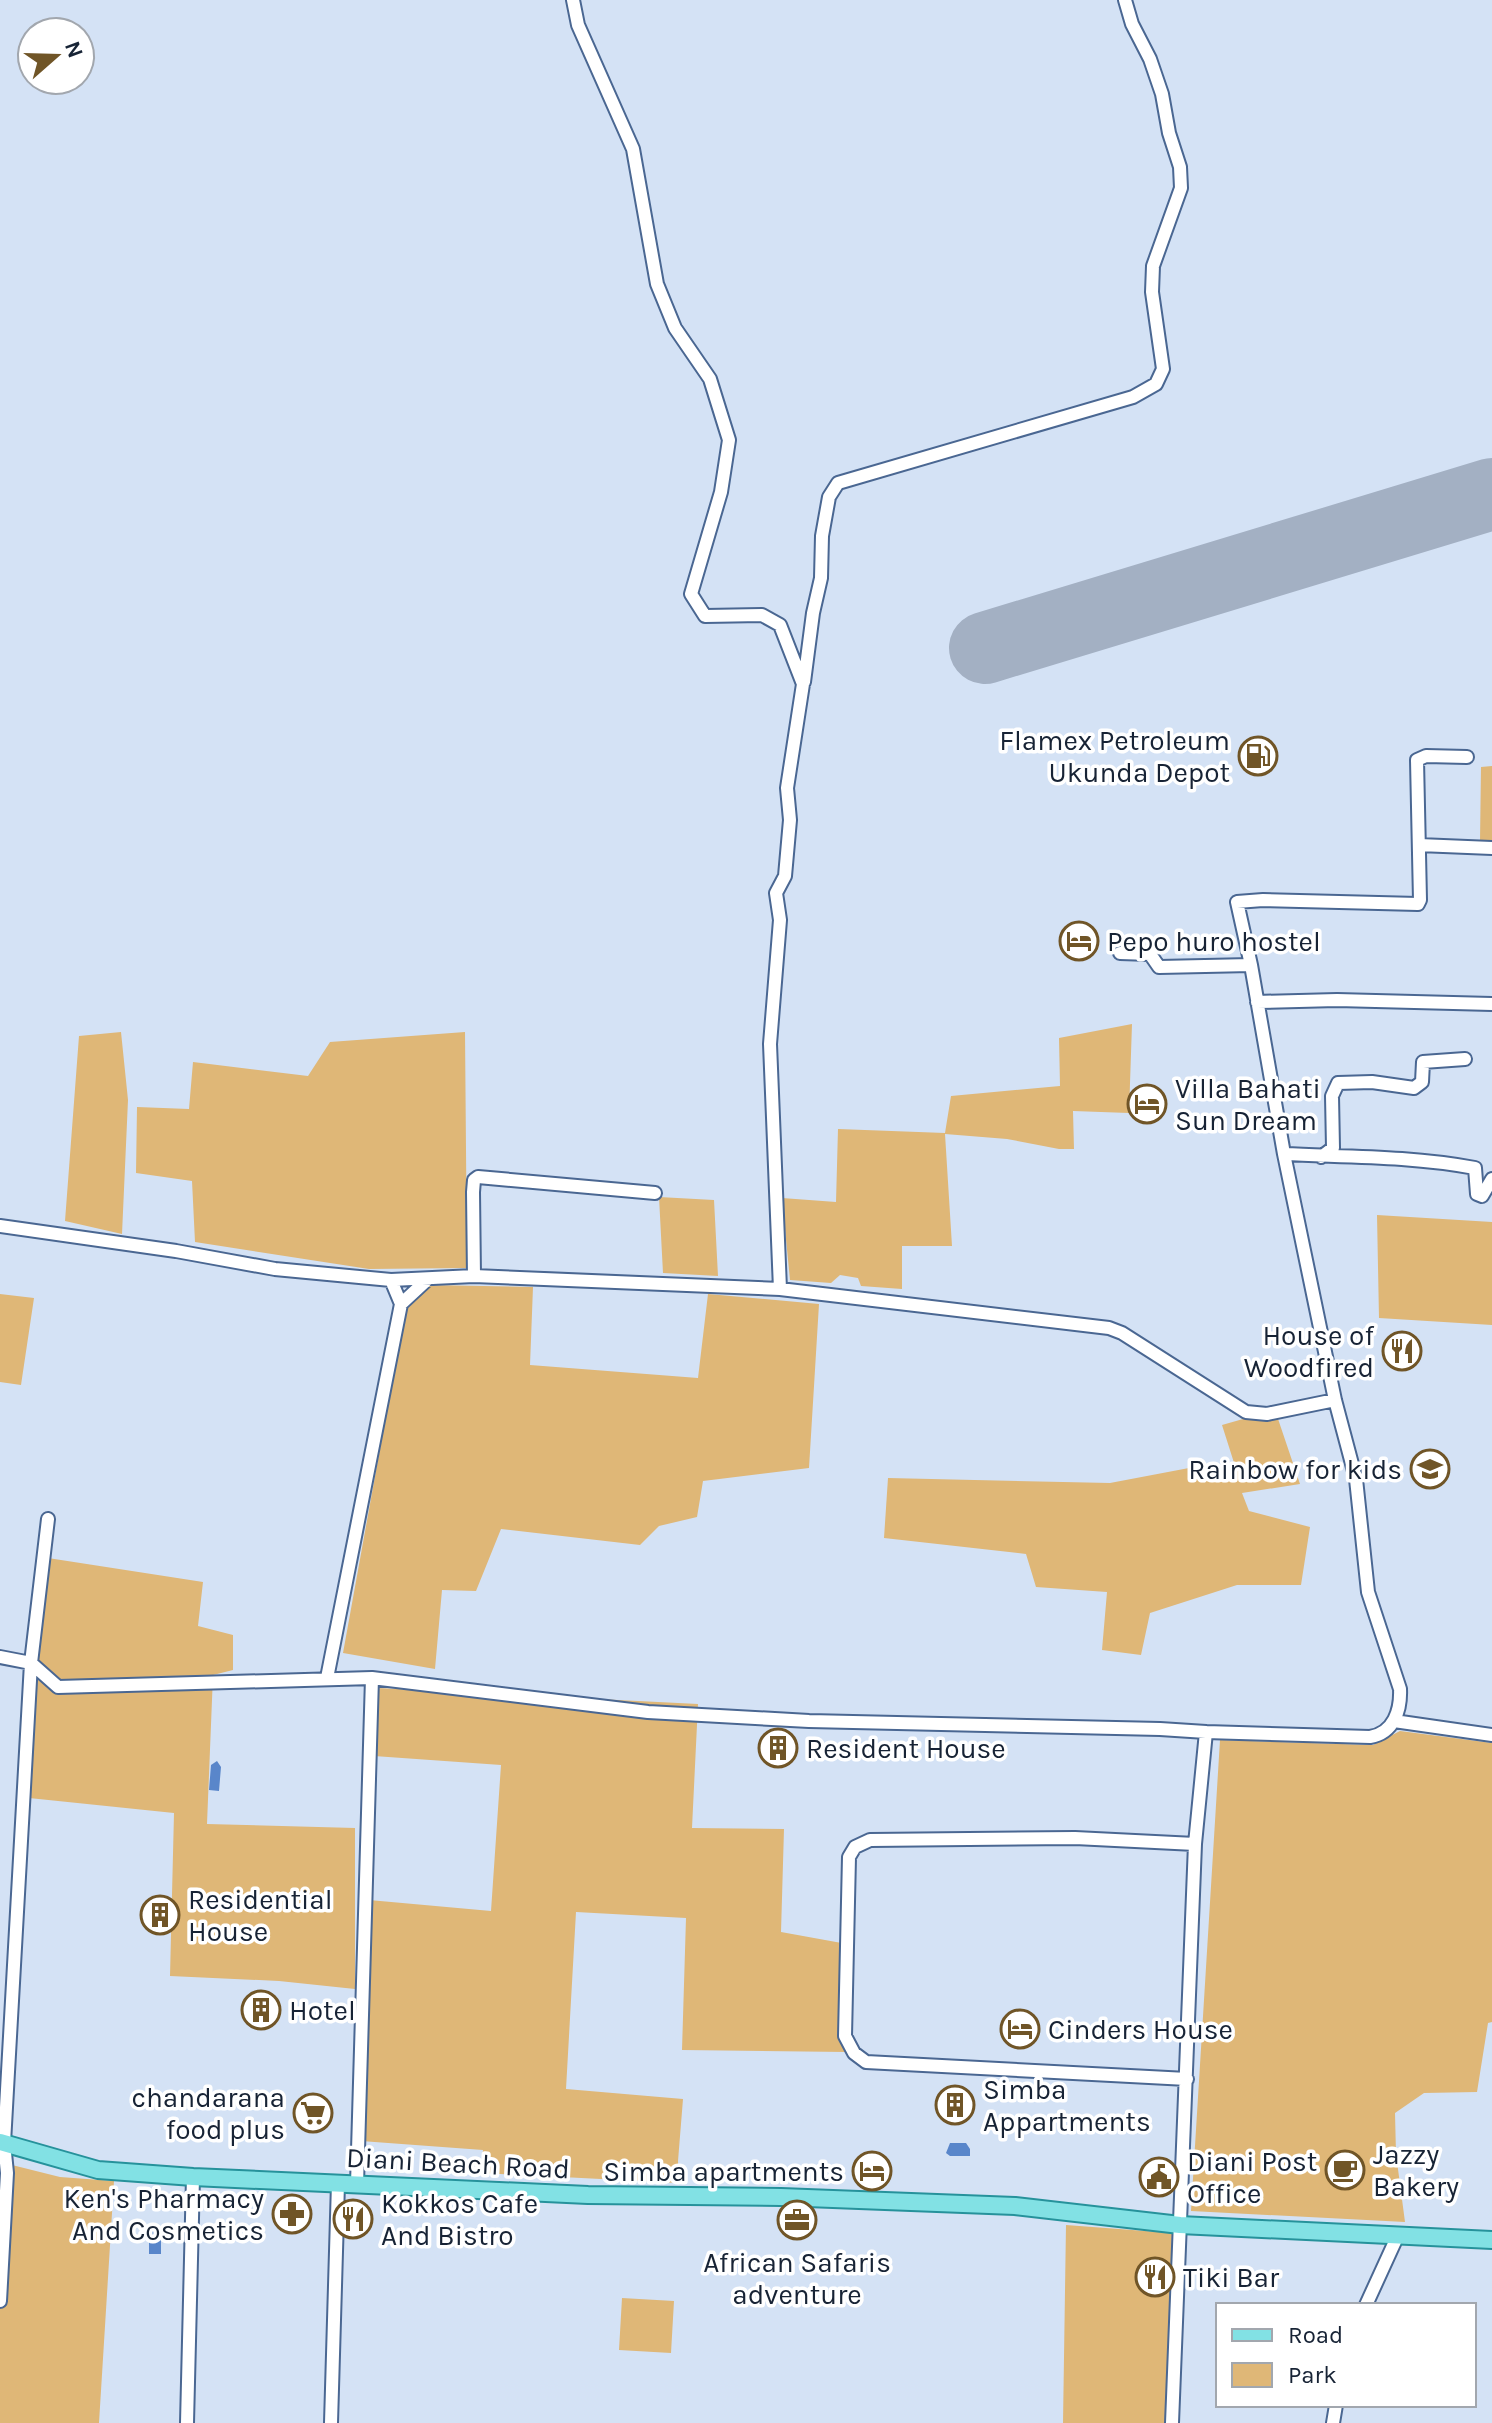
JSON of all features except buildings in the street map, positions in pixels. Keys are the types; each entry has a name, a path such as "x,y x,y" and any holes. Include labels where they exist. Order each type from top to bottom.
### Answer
{"main road":[{"name":"Diani Beach Road","path":"2,2142 98,2170 193,2177 588,2195 781,2197 1015,2206 1180,2225 1492,2240"}],"street":[{"path":"573,0 578,25 633,149 657,284 675,328 710,379 729,440 721,492 691,594 705,616 762,615 780,625 803,684"},
{"path":"780,1289 770,1044 780,920 776,893 785,876 790,820 787,788 821,578 822,536 829,497 838,483 1133,397 1156,384 1163,369 1152,292 1153,266 1181,188 1180,167 1158,82 1132,24 1125,0"},
{"path":"0,1657 31,1663 58,1687 372,1678 648,1712 809,1721 1370,1737 1384,1733 1394,1721 1401,1701 1400,1689 1368,1592 1361,1506 1335,1400 1284,1154 1237,902 1263,900 1415,905 1420,900 1417,760 1426,756 1467,757"},
{"path":"1419,845 1492,848"},
{"path":"1120,953 1150,954 1159,967 1251,965"},
{"path":"1257,1002 1337,1000 1492,1004"},
{"path":"1321,1157 1333,1148 1332,1096 1338,1083 1372,1082 1414,1088 1422,1082 1423,1062 1465,1059"},
{"path":"1284,1154 1409,1159 1475,1168 1477,1194 1482,1196 1492,1179"},
{"path":"474,1276 473,1192 474,1180 478,1177 655,1193"},
{"path":"0,1226 176,1251 275,1269 391,1280 474,1276 780,1289 1109,1328 1122,1333 1246,1412 1256,1415 1335,1400"},
{"path":"401,1304 428,1279"},
{"path":"327,1678 401,1304 391,1280"},
{"path":"0,2301 7,2173 2,2142 31,1663 48,1519"},
{"path":"357,2184 372,1678"},
{"path":"1394,1721 1492,1735"},
{"path":"1172,2423 1195,1844 1206,1732"},
{"path":"1187,2079 866,2062 854,2053 845,2036 849,1857 855,1847 870,1840 1075,1838 1195,1844"},
{"path":"187,2423 193,2177"},
{"path":"331,2423 338,2183"},
{"path":"1367,2303 1398,2235"}],"green space":[{"path":"1492,766 1492,842 1480,841 1481,767"},
{"path":"1132,1024 1129,1113 1073,1111 1074,1149 945,1134 952,1246 902,1246 902,1289 861,1286 858,1278 840,1275 831,1283 790,1280 782,1198 836,1202 838,1129 945,1133 951,1096 1060,1086 1059,1038"},
{"path":"121,1032 128,1100 122,1234 65,1221 79,1036"},
{"path":"465,1032 467,1268 369,1269 195,1242 192,1181 136,1173 137,1107 189,1109 193,1062 308,1076 330,1042"},
{"path":"659,1197 714,1200 718,1276 663,1273"},
{"path":"1377,1215 1492,1222 1492,1325 1379,1318"},
{"path":"430,1285 533,1287 530,1365 698,1378 708,1294 819,1304 809,1468 703,1481 697,1517 659,1526 640,1545 501,1529 476,1591 442,1590 435,1669 343,1653 405,1311"},
{"path":"0,1294 34,1298 21,1385 0,1382"},
{"path":"1275,1410 1300,1484 1242,1493 1249,1511 1310,1527 1301,1585 1237,1585 1150,1613 1141,1655 1102,1650 1107,1592 1036,1587 1026,1554 884,1538 888,1478 1110,1483 1189,1468 1223,1480 1236,1469 1222,1425"},
{"path":"48,1558 203,1582 198,1626 233,1635 233,1670 213,1675 207,1824 355,1828 355,1989 279,1981 170,1976 174,1813 29,1798 38,1644"},
{"path":"378,1688 698,1704 692,1828 784,1829 781,1932 847,1944 846,2052 682,2050 686,1918 576,1912 566,2089 683,2099 679,2183 481,2173 483,2150 361,2141 369,1900 491,1911 501,1765 374,1756"},
{"path":"1400,1731 1492,1743 1492,2022 1488,2023 1477,2092 1424,2093 1395,2113 1396,2154 1405,2222 1191,2211 1220,1740 1373,1745"},
{"path":"0,2162 60,2177 114,2181 99,2423 0,2423"},
{"path":"1066,2225 1172,2233 1167,2423 1063,2423"},
{"path":"622,2298 674,2301 671,2353 619,2350"}],"water":[{"path":"217,1761 221,1767 219,1791 209,1790 211,1765"},
{"path":"950,2143 966,2143 970,2156 950,2156 946,2153"},
{"path":"149,2229 161,2229 161,2254 149,2254"}],"runway":[{"path":"985,648 1492,494"}],"place":[{"name":"Flamex Petroleum Ukunda Depot","path":"1258,756"},
{"name":"Pepo huro hostel","path":"1079,941"},
{"name":"Villa Bahati Sun Dream","path":"1147,1104"},
{"name":"House of Woodfired","path":"1402,1351"},
{"name":"Rainbow for kids","path":"1430,1469"},
{"name":"Resident House","path":"778,1748"},
{"name":"Residential House","path":"160,1915"},
{"name":"Hotel","path":"261,2010"},
{"name":"Cinders House","path":"1020,2029"},
{"name":"Simba Appartments","path":"955,2105"},
{"name":"chandarana food plus","path":"313,2113"},
{"name":"Jazzy Bakery","path":"1345,2170"},
{"name":"Simba apartments","path":"872,2171"},
{"name":"Diani Post Office","path":"1159,2177"},
{"name":"Ken's Pharmacy And Cosmetics","path":"292,2214"},
{"name":"Kokkos Cafe And Bistro","path":"353,2219"},
{"name":"African Safaris adventure","path":"797,2220"},
{"name":"Tiki Bar","path":"1155,2277"}]}
